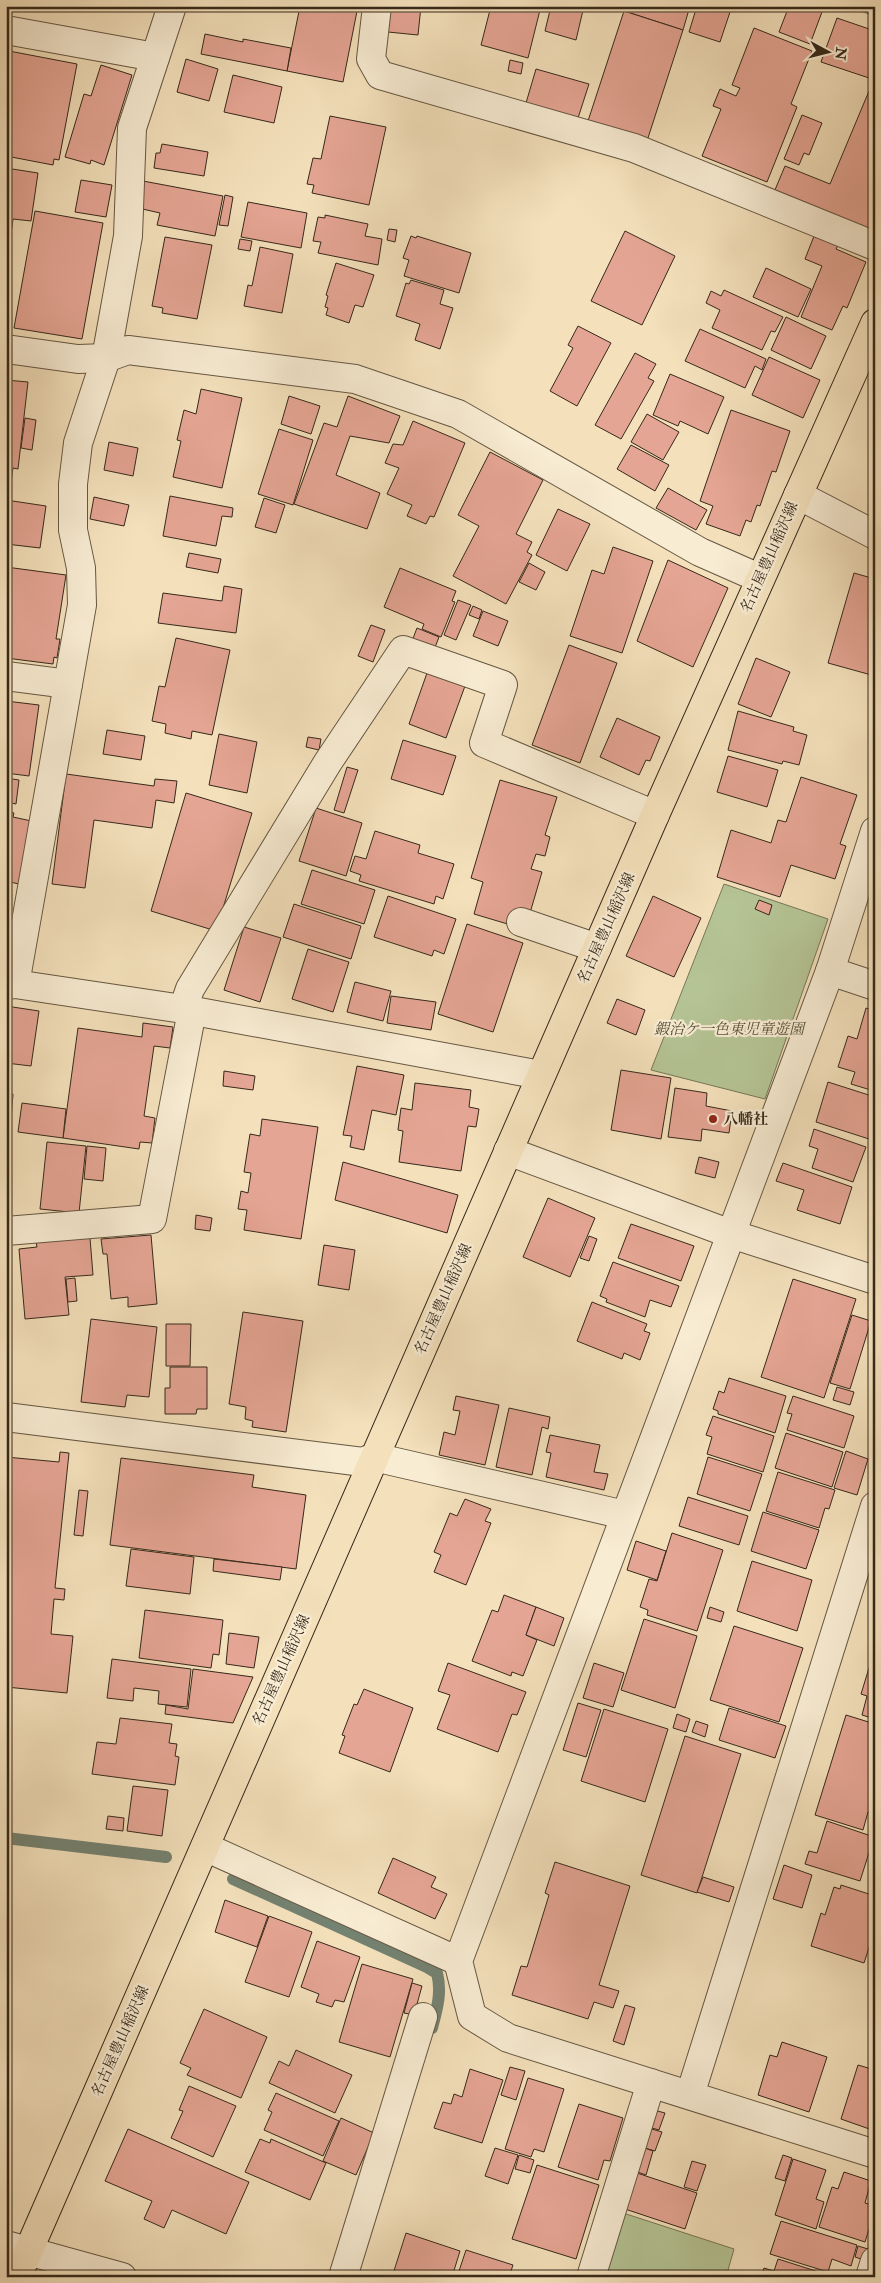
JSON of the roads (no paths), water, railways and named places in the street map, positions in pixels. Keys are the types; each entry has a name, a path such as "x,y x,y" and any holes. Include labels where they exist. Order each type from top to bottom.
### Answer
{"main road":[{"name":"名古屋豊山稲沢線","path":"17,2277 18,2248 204,1846 655,815 875,323"}],"street":[{"path":"172,6 132,128 128,236 106,358 78,443 73,484 72,530 81,568 82,605 11,984 188,1010 541,1075"},
{"path":"378,6 371,59 380,74 634,148 875,246"},
{"path":"6,30 155,57"},
{"path":"6,349 78,359 106,358 128,350 364,382 458,414 700,552 760,578"},
{"path":"798,495 875,535"},
{"path":"6,1231 152,1219 190,989 323,770 403,650 503,685 484,743 655,815"},
{"path":"6,676 68,684"},
{"path":"875,831 830,971 458,1961 472,2016 508,2038 875,2154"},
{"path":"521,922 597,948"},
{"path":"830,971 875,986"},
{"path":"508,1152 731,1234 875,1280"},
{"path":"6,1417 363,1462 374,1457 625,1515"},
{"path":"690,2095 875,1506"},
{"path":"204,1846 458,1961"},
{"path":"343,2277 422,2017"},
{"path":"591,2277 651,2083"},
{"path":"18,2248 122,2277"},
{"path":"870,2277 875,2261"}],"waterway":[{"path":"862,6 875,10"},
{"path":"6,1838 166,1857"},
{"path":"233,1879 437,1973 439,1994 432,2028"}],"place":[{"name":"八幡社","path":"713,1119"}],"park label":[{"name":"鍜治ケ一色東児童遊園","path":"729,1029"}]}
